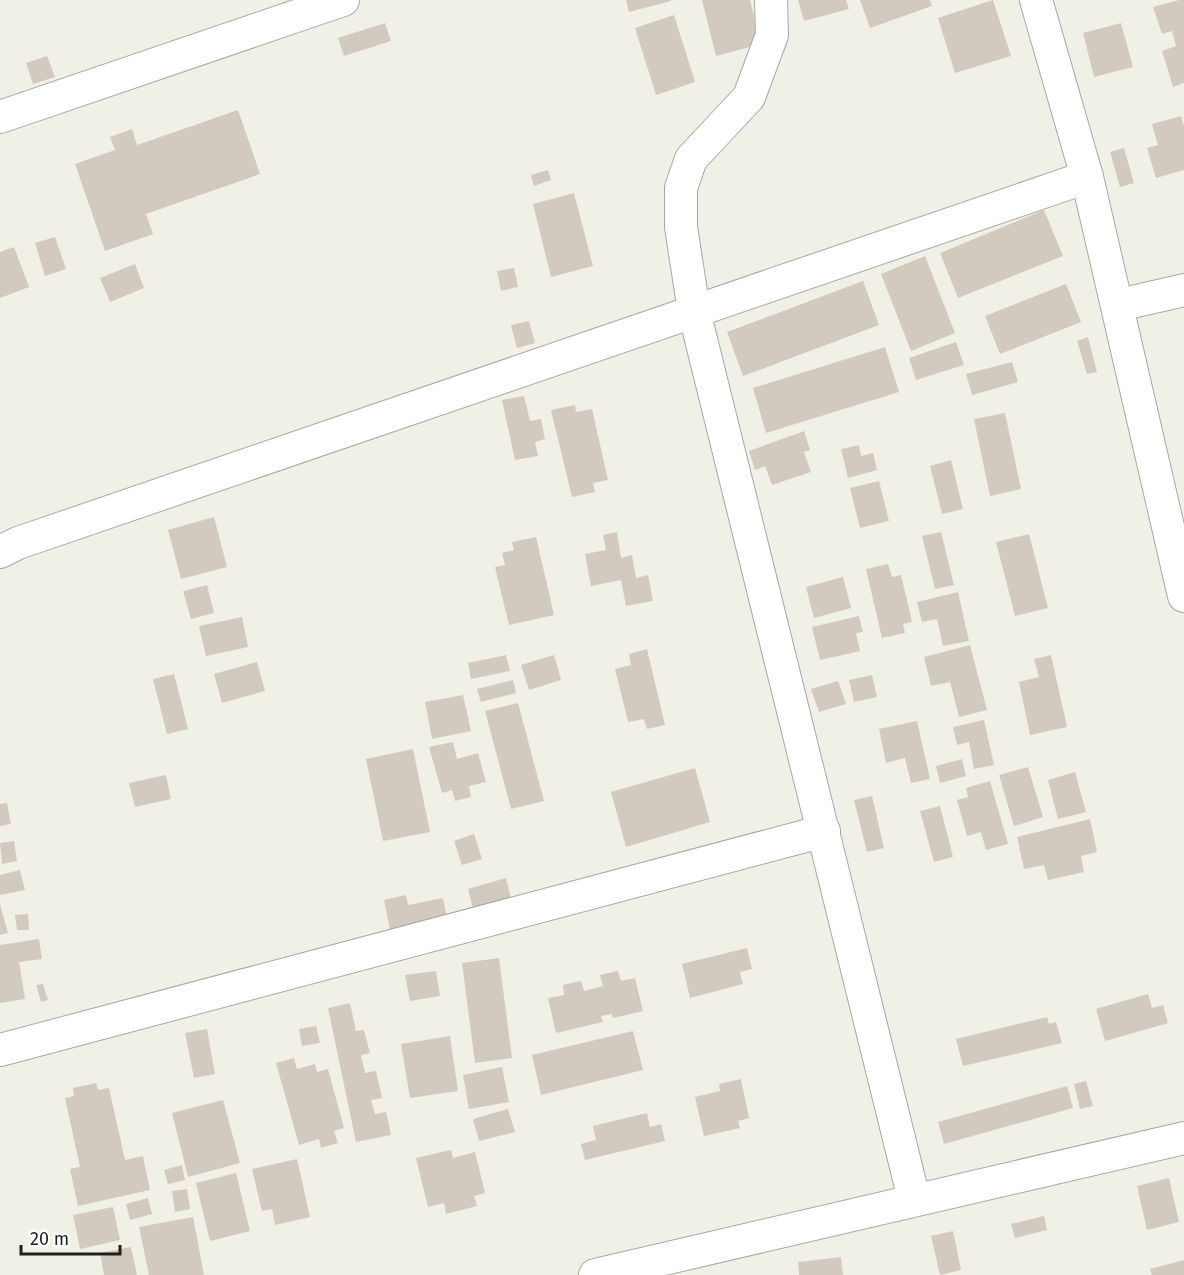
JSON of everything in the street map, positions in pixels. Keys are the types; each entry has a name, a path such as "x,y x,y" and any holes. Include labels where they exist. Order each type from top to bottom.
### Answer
{"street":[{"path":"0,117 343,0"},
{"path":"771,0 772,35 749,97 691,159 681,188 681,227 694,310 914,1199"},
{"path":"1036,0 1087,177 1119,305 1184,596"},
{"path":"0,552 18,543 1087,177"},
{"path":"1119,305 1184,290"},
{"path":"0,1050 824,831"},
{"path":"595,1275 1184,1138"}],"building":[{"path":"626,0 671,0 671,1 629,12"},
{"path":"702,0 750,0 761,44 716,56"},
{"path":"798,0 846,0 849,9 804,21"},
{"path":"860,0 930,0 932,6 870,28"},
{"path":"993,0 1011,56 955,73 938,18"},
{"path":"1184,0 1184,83 1173,87 1162,51 1176,46 1172,31 1162,34 1153,7"},
{"path":"674,15 695,82 656,95 635,28"},
{"path":"385,23 391,41 344,56 338,38"},
{"path":"1121,23 1133,67 1094,77 1083,33"},
{"path":"47,56 55,77 33,84 26,63"},
{"path":"238,110 260,174 146,214 153,234 105,251 75,164 115,150 110,137 132,129 137,145"},
{"path":"1181,116 1184,126 1184,170 1156,178 1147,148 1158,145 1152,124"},
{"path":"1124,148 1134,183 1120,187 1110,152"},
{"path":"548,170 551,180 534,186 531,175"},
{"path":"574,193 593,266 551,277 533,204"},
{"path":"1044,210 1063,256 958,298 940,253"},
{"path":"55,237 66,269 45,276 35,243"},
{"path":"14,247 29,287 0,298 0,252"},
{"path":"925,256 955,333 911,351 881,274"},
{"path":"135,264 144,288 110,302 100,278"},
{"path":"514,268 518,287 501,291 497,271"},
{"path":"863,281 879,325 743,376 727,332"},
{"path":"1066,284 1081,322 1000,354 985,316"},
{"path":"529,321 535,343 517,348 511,325"},
{"path":"1088,337 1097,372 1087,374 1077,341"},
{"path":"956,342 964,365 916,380 909,358"},
{"path":"885,347 899,392 766,433 753,388"},
{"path":"1012,362 1018,382 972,395 966,374"},
{"path":"524,396 530,421 541,419 545,439 535,442 538,456 515,460 502,400"},
{"path":"575,405 576,412 592,409 608,480 593,483 595,492 572,497 551,410"},
{"path":"1005,413 1021,489 990,496 974,419"},
{"path":"804,431 810,450 804,452 811,472 772,485 765,466 755,470 749,451"},
{"path":"859,445 861,456 873,453 877,470 848,478 841,449"},
{"path":"951,460 963,509 942,514 930,466"},
{"path":"879,481 889,521 860,528 850,488"},
{"path":"214,517 227,567 181,579 168,530"},
{"path":"617,532 621,558 632,555 636,578 648,575 653,601 626,606 621,580 591,586 585,554 606,550 603,535"},
{"path":"941,532 954,585 935,589 922,536"},
{"path":"1029,534 1048,608 1015,616 996,542"},
{"path":"536,537 554,615 509,625 495,567 505,565 502,553 514,550 512,542"},
{"path":"888,564 892,577 901,575 912,622 903,624 905,633 882,638 866,569"},
{"path":"843,577 851,608 814,618 806,587"},
{"path":"207,585 214,613 191,619 183,591"},
{"path":"958,592 969,641 943,646 937,619 922,622 917,602"},
{"path":"859,616 863,632 856,633 860,651 820,660 812,627"},
{"path":"242,617 248,647 206,656 199,626"},
{"path":"970,645 987,710 959,717 950,682 931,686 924,657"},
{"path":"647,649 665,725 647,729 644,719 628,722 615,669 631,665 629,654"},
{"path":"506,655 510,671 471,679 468,663"},
{"path":"554,655 561,680 529,690 521,665"},
{"path":"1051,655 1067,727 1030,735 1019,682 1039,677 1034,659"},
{"path":"257,662 265,691 222,703 214,674"},
{"path":"174,674 188,729 167,734 153,679"},
{"path":"872,675 877,697 854,702 849,680"},
{"path":"513,680 516,693 481,702 477,689"},
{"path":"838,681 846,704 819,712 811,689"},
{"path":"463,695 471,731 432,739 425,702"},
{"path":"518,703 544,801 511,809 485,711"},
{"path":"984,720 994,765 974,769 969,742 957,745 953,727"},
{"path":"917,721 930,779 911,783 905,758 886,763 879,729"},
{"path":"453,742 457,759 478,753 486,782 469,786 471,797 455,801 452,790 442,793 429,747"},
{"path":"413,749 430,832 383,841 366,759"},
{"path":"962,759 966,776 940,783 936,766"},
{"path":"1028,767 1043,817 1014,826 999,775"},
{"path":"695,768 710,822 626,847 611,792"},
{"path":"1075,772 1086,812 1058,819 1048,780"},
{"path":"166,775 171,799 135,807 129,783"},
{"path":"990,781 1008,844 986,850 981,832 967,836 957,800 968,797 966,788"},
{"path":"872,796 884,848 867,852 854,800"},
{"path":"7,803 11,824 0,826 0,804"},
{"path":"940,806 953,857 934,862 920,811"},
{"path":"1090,819 1097,852 1081,856 1084,872 1048,880 1044,865 1024,869 1017,837"},
{"path":"474,834 482,859 462,865 454,841"},
{"path":"14,841 17,861 2,864 0,843"},
{"path":"20,870 25,890 0,895 0,875"},
{"path":"506,878 511,898 473,909 468,889"},
{"path":"406,895 408,905 443,898 447,918 390,930 384,900"},
{"path":"0,904 8,933 0,935"},
{"path":"28,914 29,930 17,930 15,915"},
{"path":"39,939 42,959 19,962 25,999 0,1003 0,945"},
{"path":"747,948 752,969 740,972 743,984 690,998 682,964"},
{"path":"499,958 512,1058 475,1063 462,963"},
{"path":"436,971 440,996 410,1001 405,975"},
{"path":"618,971 621,981 635,978 643,1011 613,1018 612,1014 601,1016 603,1022 556,1033 548,998 564,995 563,985 581,981 584,991 603,986 600,975"},
{"path":"43,984 48,1000 41,1002 36,985"},
{"path":"1148,994 1152,1008 1163,1005 1168,1023 1105,1041 1096,1009"},
{"path":"350,1003 356,1031 364,1030 370,1053 361,1055 365,1073 376,1071 382,1098 371,1100 375,1114 386,1112 391,1135 356,1142 328,1008"},
{"path":"1047,1017 1049,1024 1056,1022 1062,1043 963,1066 956,1039"},
{"path":"316,1026 320,1043 302,1046 299,1029"},
{"path":"207,1029 215,1074 194,1078 185,1033"},
{"path":"633,1031 643,1070 541,1095 532,1055"},
{"path":"450,1036 458,1091 410,1098 401,1044"},
{"path":"294,1058 297,1069 315,1064 317,1072 328,1069 344,1128 334,1131 338,1143 321,1148 319,1139 299,1145 276,1063"},
{"path":"502,1067 509,1102 469,1109 463,1075"},
{"path":"741,1079 749,1118 738,1121 740,1128 704,1136 695,1097 720,1091 719,1084"},
{"path":"1086,1081 1093,1106 1080,1109 1074,1084"},
{"path":"96,1083 98,1090 109,1088 125,1160 143,1156 150,1190 78,1206 70,1169 80,1167 65,1098 74,1096 73,1088"},
{"path":"1067,1086 1073,1108 944,1144 938,1122"},
{"path":"223,1100 240,1163 188,1177 172,1113"},
{"path":"508,1109 515,1132 479,1141 473,1119"},
{"path":"647,1113 650,1127 661,1124 665,1141 585,1160 581,1144 596,1140 593,1126"},
{"path":"451,1150 453,1158 475,1152 485,1193 474,1196 477,1206 446,1214 444,1203 428,1207 416,1158"},
{"path":"297,1159 310,1217 275,1225 272,1209 262,1211 252,1169"},
{"path":"182,1165 185,1180 168,1184 164,1170"},
{"path":"236,1173 250,1231 210,1241 196,1183"},
{"path":"1169,1178 1179,1222 1147,1230 1137,1186"},
{"path":"187,1189 190,1209 175,1212 172,1191"},
{"path":"148,1198 152,1214 130,1220 126,1204"},
{"path":"113,1207 120,1240 80,1249 73,1215"},
{"path":"1044,1216 1047,1230 1015,1238 1011,1224"},
{"path":"193,1217 204,1275 149,1275 139,1227"},
{"path":"953,1231 961,1270 940,1275 931,1236"},
{"path":"131,1247 137,1275 104,1275 100,1253"},
{"path":"841,1257 843,1275 799,1275 798,1262"},
{"path":"1184,1260 1184,1275 1152,1275 1150,1269"}]}
